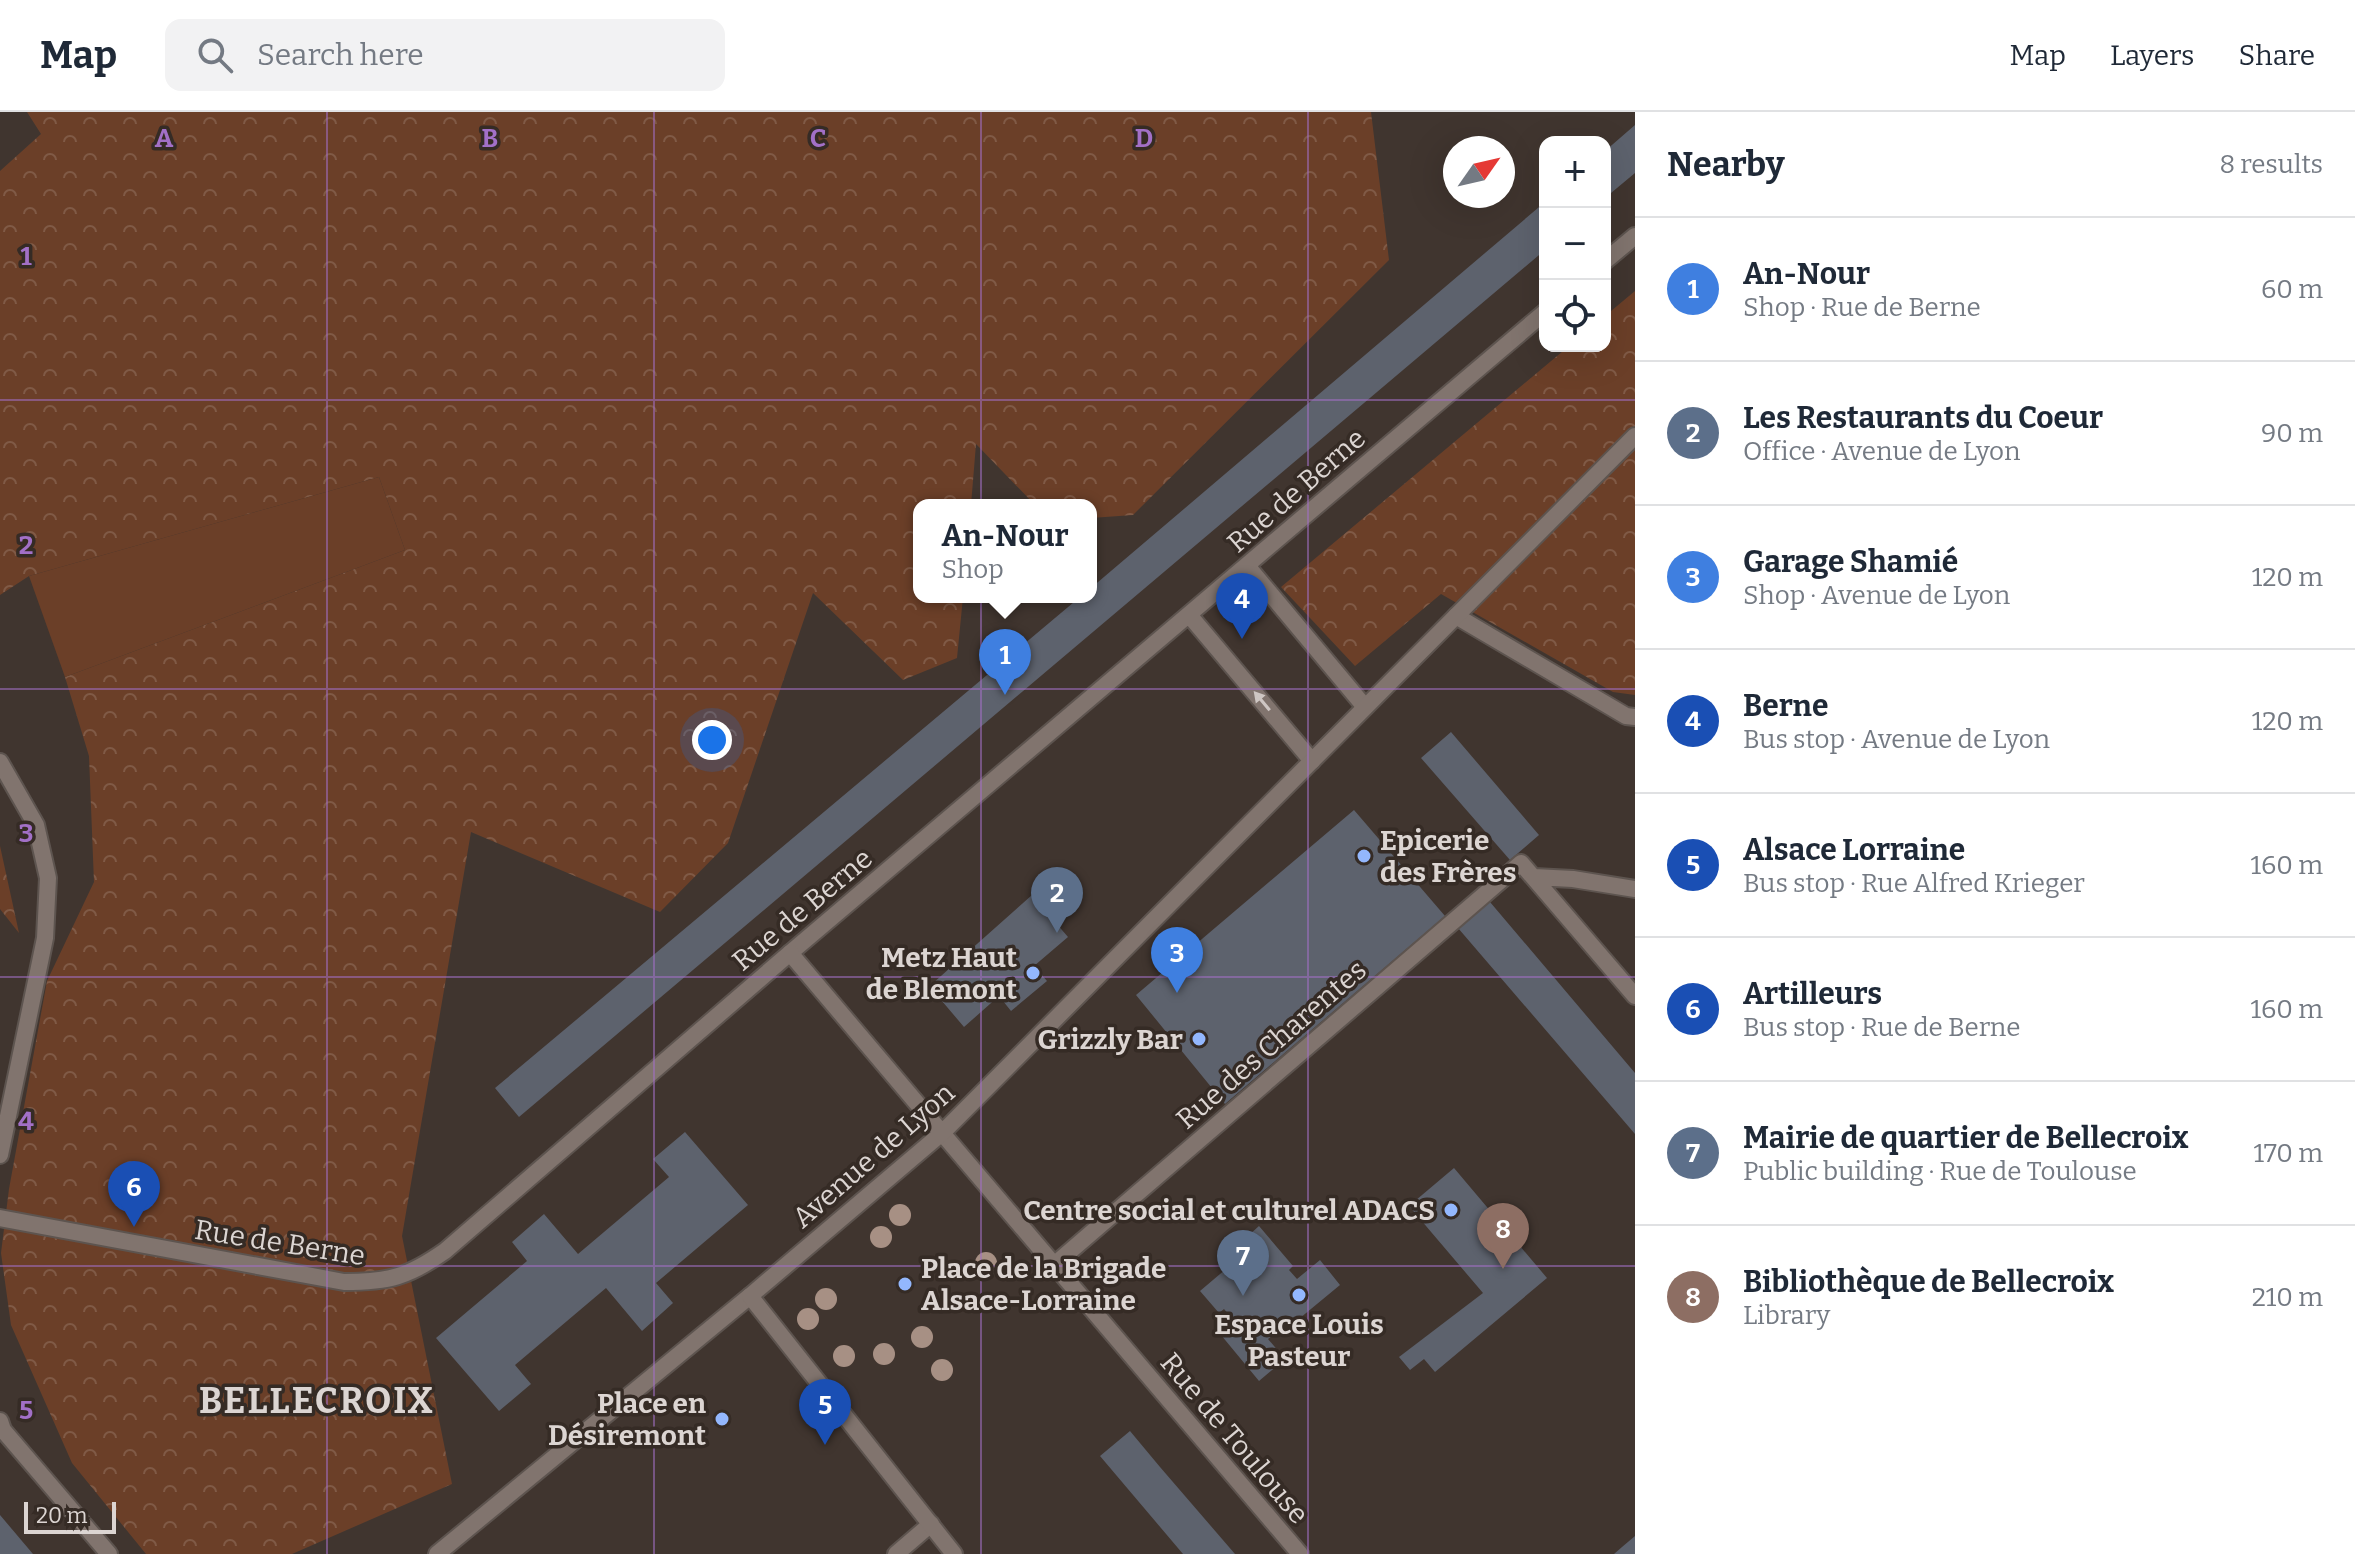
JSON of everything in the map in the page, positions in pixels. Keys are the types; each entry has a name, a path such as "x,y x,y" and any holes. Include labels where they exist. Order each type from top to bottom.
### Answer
{"street":[{"path":"1611,256 1635,236"},
{"name":"Rue de Berne","path":"0,1218 344,1282 383,1282 415,1272 445,1251 790,953 1539,317"},
{"name":"Avenue de Lyon","path":"437,1554 942,1133 1635,436"},
{"path":"1248,567 1365,707"},
{"path":"1190,616 1312,761"},
{"path":"1456,616 1626,716 1635,717"},
{"path":"0,762 36,825 48,878 45,938 0,1155"},
{"name":"Rue des Charentes","path":"1054,1265 1521,863 1534,877"},
{"path":"1534,877 1573,879 1635,889"},
{"path":"1534,877 1635,996"},
{"name":"Rue de Toulouse","path":"790,953 1300,1554"},
{"path":"750,1296 954,1554"},
{"path":"1,1426 109,1554"},
{"path":"896,1554 931,1524"}],"green space":[{"path":"27,112 1371,112 1389,260 1133,515 1097,518 1097,499 1029,499 976,444 971,499 913,499 913,603 962,603 957,658 903,680 813,593 728,843 660,912 471,832 402,1236 452,1484 292,1554 146,1554 72,1463 11,1325 1,1253 9,1189 47,981 94,882 89,756 65,677 405,550 379,477 29,576 0,595 0,171 41,134"},
{"path":"1635,291 1635,695 1613,692 1441,594 1355,666 1281,587 1562,352 1611,352 1611,311"},
{"path":"379,477 405,550 65,677 29,576"},
{"path":"0,846 19,933 0,909"}],"building":[{"path":"1635,125 1635,173 1611,193 1611,146"},
{"path":"1539,207 1539,255 519,1117 495,1088 1073,603 1097,603 1097,583"},
{"path":"1451,732 1539,835 1510,860 1421,758"},
{"path":"1354,810 1445,916 1225,1104 1136,995"},
{"path":"1032,895 1068,937 1034,966 1047,981 1011,1011 999,996 964,1027 925,981 932,984"},
{"path":"1490,902 1635,1073 1635,1134 1458,928"},
{"path":"685,1132 748,1205 656,1283 673,1303 642,1331 606,1288 515,1365 531,1384 499,1411 436,1338 527,1261 512,1242 544,1214 578,1254 669,1177 653,1159"},
{"path":"1454,1168 1547,1278 1435,1372 1424,1359 1410,1370 1399,1357 1483,1293 1409,1206"},
{"path":"1259,1226 1293,1266 1289,1270 1297,1279 1320,1260 1340,1285 1294,1323 1291,1320 1268,1339 1285,1359 1259,1381 1221,1335 1236,1323 1224,1309 1219,1313 1200,1291 1246,1252 1239,1244"},
{"path":"1130,1431 1235,1554 1183,1554 1100,1456"},
{"path":"0,1515 33,1554 0,1554"},
{"path":"1635,1536 1635,1554 1614,1554 1622,1547"}],"place":[{"name":"Berne","path":"1242,639"},
{"name":"An-Nour","path":"1005,695"},
{"name":"Epicerie des Frères","path":"1364,856"},
{"name":"Les Restaurants du Coeur","path":"1057,933"},
{"name":"Metz Haut de Blemont","path":"1033,973"},
{"name":"Garage Shamié","path":"1177,993"},
{"name":"Grizzly Bar","path":"1199,1039"},
{"name":"Centre social et culturel ADACS","path":"1451,1210"},
{"name":"Artilleurs","path":"134,1227"},
{"name":"Bibliothèque de Bellecroix","path":"1503,1269"},
{"name":"Place de la Brigade Alsace-Lorraine","path":"905,1284"},
{"name":"Espace Louis Pasteur","path":"1299,1295"},
{"name":"Mairie de quartier de Bellecroix","path":"1243,1296"},
{"name":"Place en Désiremont","path":"722,1419"},
{"name":"Alsace Lorraine","path":"825,1445"}],"district":[{"name":"BELLECROIX","path":"317,1400"}]}
